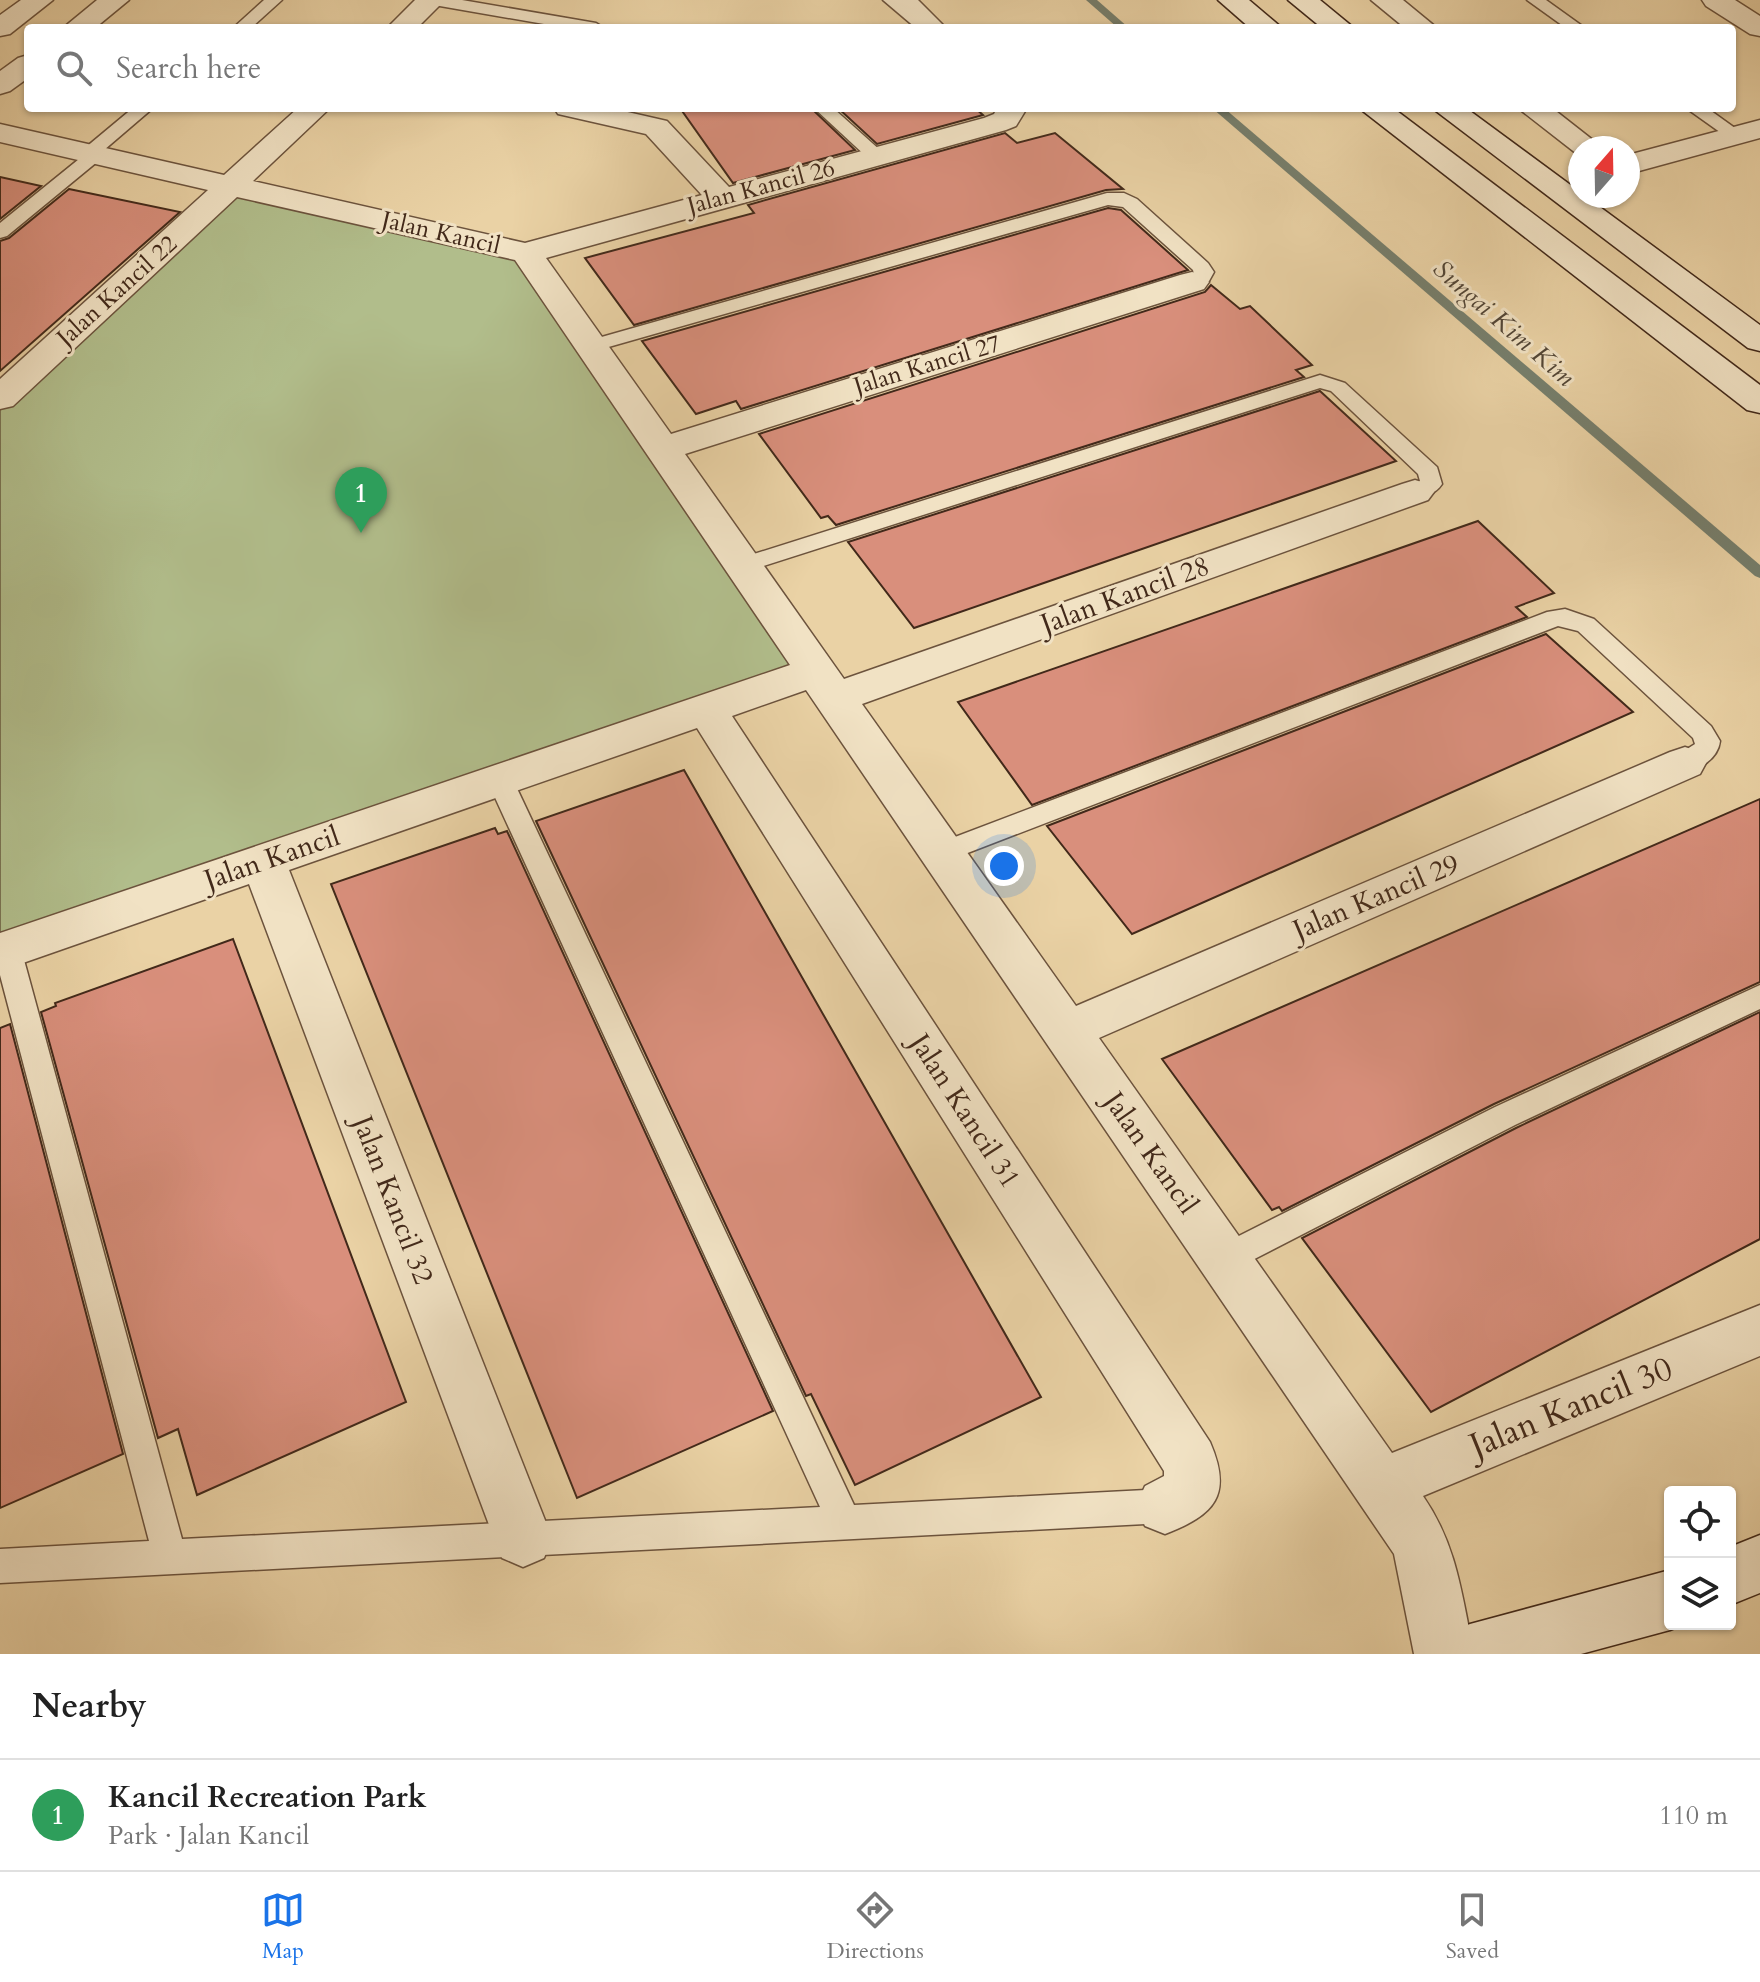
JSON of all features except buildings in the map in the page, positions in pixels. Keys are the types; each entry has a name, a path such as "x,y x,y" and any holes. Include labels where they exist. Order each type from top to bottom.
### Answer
{"street":[{"path":"0,28 39,0"},
{"path":"82,24 115,0"},
{"path":"406,24 433,0"},
{"path":"897,0 928,24"},
{"path":"1232,0 1263,24"},
{"path":"1302,0 1335,24"},
{"path":"1385,0 1418,24"},
{"path":"1716,0 1760,28"},
{"path":"0,85 24,67"},
{"name":"Jalan Kancil 22","path":"0,398 311,112"},
{"path":"587,112 656,127 721,197"},
{"path":"1379,112 1760,402"},
{"path":"1452,112 1760,341"},
{"path":"1539,112 1572,136"},
{"name":"Jalan Kancil 26","path":"526,253 1004,116"},
{"name":"Jalan Kancil","path":"0,133 526,253 1421,1543 1444,1654"},
{"path":"1640,162 1748,133"},
{"name":"Jalan Kancil 27","path":"662,449 1192,282"},
{"name":"Jalan Kancil 28","path":"826,684 1415,492"},
{"name":"Jalan Kancil","path":"4,951 706,709 826,684"},
{"name":"Jalan Kancil 31","path":"706,709 1190,1461 1195,1477 1190,1492 1165,1506"},
{"name":"Jalan Kancil 29","path":"1066,1031 1685,763"},
{"name":"Jalan Kancil 32","path":"263,861 523,1538"},
{"name":"Jalan Kancil 30","path":"1381,1485 1760,1330"},
{"path":"1736,1574 1760,1564"},
{"path":"1470,1654 1664,1602"}],"lane":[{"path":"246,24 274,0"},
{"path":"433,0 573,24"},
{"path":"1535,0 1571,24"},
{"path":"0,232 140,112"},
{"path":"827,112 875,155"},
{"path":"1703,112 1748,133"},
{"path":"591,346 1107,199 1124,199 1130,203 1201,267 1204,272 1202,277 1192,282"},
{"path":"743,565 1320,381 1338,387 1429,472 1431,484 1415,492"},
{"path":"943,852 1565,617 1586,625 1702,732 1708,741 1707,749 1685,763"},
{"path":"500,780 844,1522"},
{"path":"4,951 170,1557"},
{"path":"1224,1259 1505,1116 1760,996"},
{"path":"0,1566 1165,1506"}],"green space":[{"path":"229,191 516,260 825,668 0,952 0,399"}],"waterway":[{"name":"Sungai Kim Kim","path":"1091,0 1119,24"},
{"name":"Sungai Kim Kim","path":"1222,112 1760,573"}],"place":[{"name":"Kancil Recreation Park","path":"361,533"}]}
